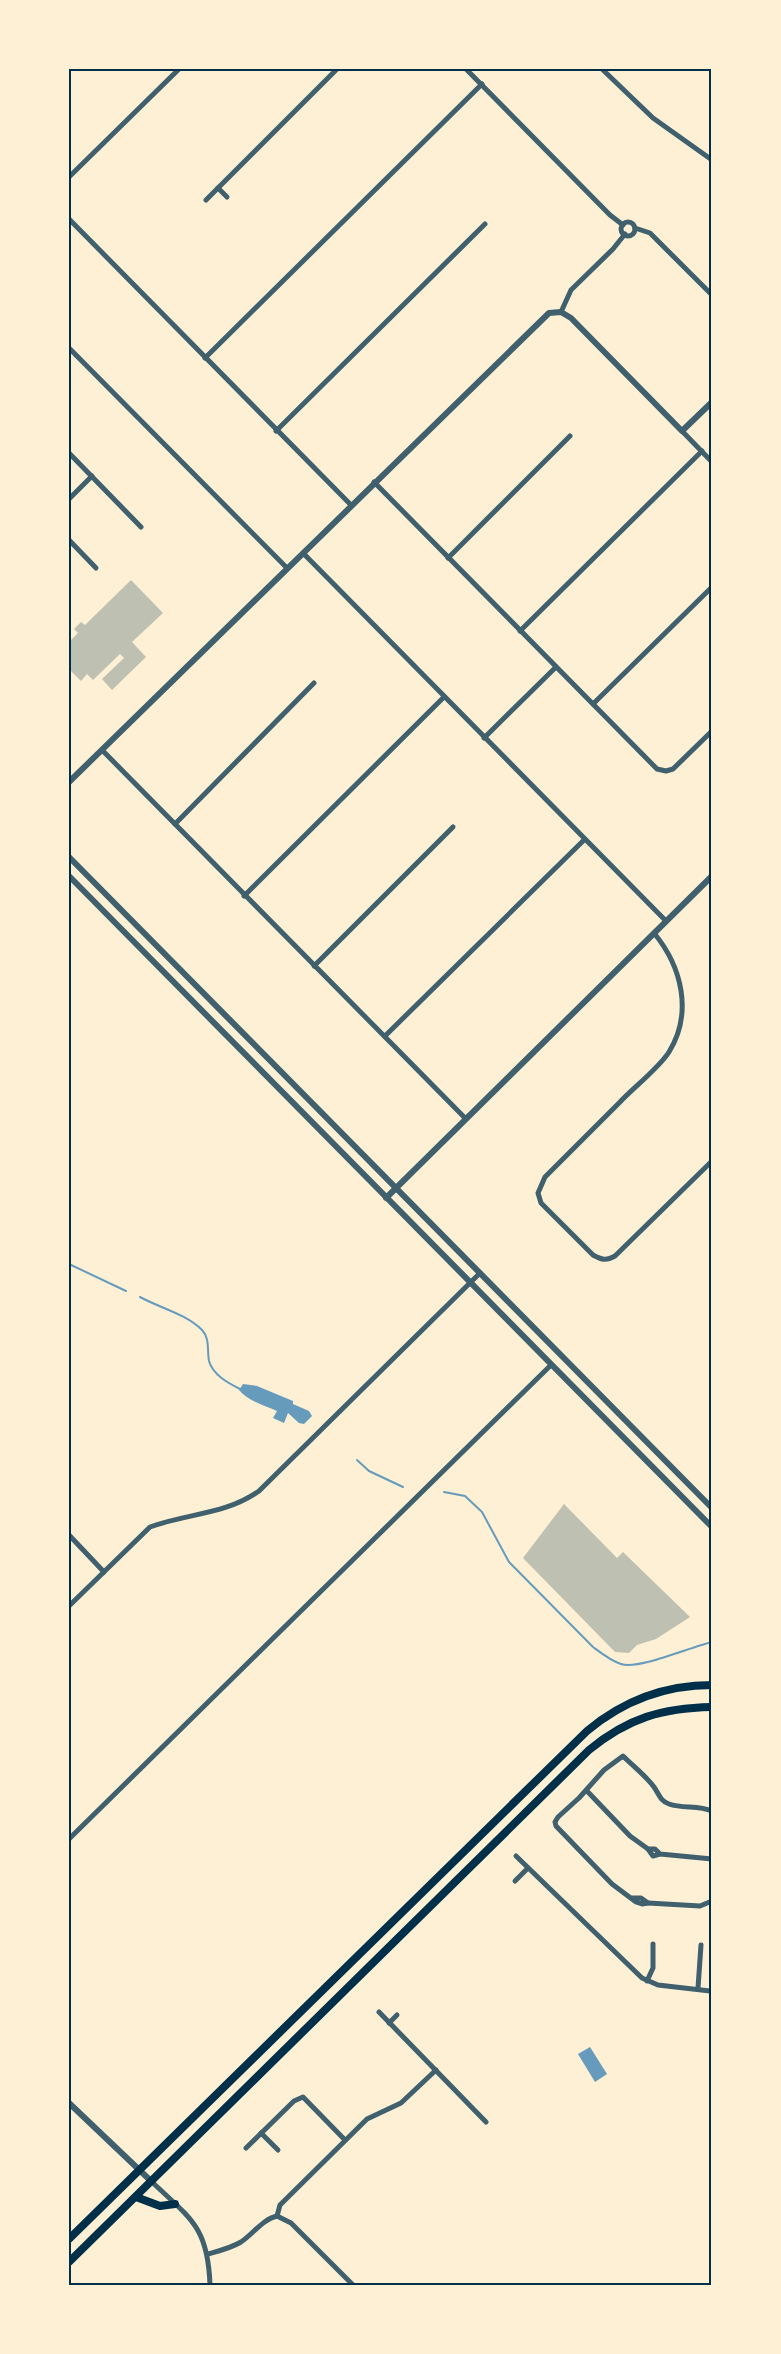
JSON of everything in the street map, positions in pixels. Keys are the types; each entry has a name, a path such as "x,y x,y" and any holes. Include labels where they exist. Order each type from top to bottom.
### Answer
{"main road":[{"path":"699,1685 712,1679"},
{"path":"69,2239 587,1731 609,1714 634,1700 673,1688 712,1685"},
{"path":"69,2262 589,1750 615,1731 643,1717 670,1709 712,1707"},
{"path":"136,2197 160,2206 175,2204"}],"street":[{"path":"69,177 179,69"},
{"path":"206,200 337,69"},
{"path":"466,69 610,215 623,225"},
{"path":"602,69 653,118 712,160"},
{"path":"205,358 482,84"},
{"path":"218,188 227,197"},
{"path":"69,219 351,505"},
{"path":"623,225 631,222 635,228 650,234 712,295"},
{"path":"276,431 485,224"},
{"path":"623,225 624,234"},
{"path":"624,234 633,234 635,228"},
{"path":"561,312 571,290 613,249 624,234"},
{"path":"69,782 549,312 561,312 571,318 712,462"},
{"path":"69,348 287,568"},
{"path":"682,431 712,402"},
{"path":"448,558 570,436"},
{"path":"520,631 702,451"},
{"path":"69,453 141,527"},
{"path":"69,500 92,476"},
{"path":"374,483 653,765 662,771 673,769 712,731"},
{"path":"69,540 96,568"},
{"path":"303,553 666,921"},
{"path":"593,704 712,587"},
{"path":"484,738 556,667"},
{"path":"175,824 314,683"},
{"path":"244,896 444,697"},
{"path":"102,750 466,1119"},
{"path":"314,966 453,827"},
{"path":"385,1036 584,840"},
{"path":"69,857 712,1508"},
{"path":"69,876 712,1527"},
{"path":"386,1198 712,876"},
{"path":"654,933 673,960 679,977 682,997 681,1024 668,1053 545,1177 538,1193 541,1203 593,1255 601,1260 608,1260 615,1256 712,1161"},
{"path":"164,973 174,964"},
{"path":"224,1034 234,1025"},
{"path":"69,1606 150,1527 167,1521 218,1511 243,1502 259,1491 479,1274"},
{"path":"69,1839 551,1365"},
{"path":"69,1535 104,1572"},
{"path":"712,1811 702,1807 672,1805 664,1802 657,1795 654,1787 623,1756 604,1770 587,1791 558,1816 556,1826 612,1884 632,1898 641,1898 648,1903 700,1906 712,1901"},
{"path":"587,1791 630,1836 648,1849 653,1856 660,1854 712,1859"},
{"path":"516,1856 628,1967 647,1981 658,1985 710,1991"},
{"path":"515,1881 528,1868"},
{"path":"647,1981 653,1968 653,1944"},
{"path":"698,1988 701,1945"},
{"path":"379,2012 486,2122"},
{"path":"389,2023 398,2015"},
{"path":"277,2216 280,2205 345,2140 374,2114 401,2103 436,2070"},
{"path":"246,2148 294,2101 303,2097 345,2140"},
{"path":"69,2103 152,2181 201,2234 208,2254 210,2285"},
{"path":"261,2133 278,2150"},
{"path":"208,2254 241,2242 270,2217 277,2216 291,2223 353,2285"}],"water":[{"path":"243,1384 257,1386 293,1401 293,1404 309,1411 312,1416 304,1424 299,1423 288,1413 284,1423 273,1418 277,1411 243,1394 239,1390"},
{"path":"590,2047 607,2074 595,2082 578,2054"}],"building":[{"path":"131,580 163,613 132,642 146,657 112,690 102,679 124,658 120,654 93,680 87,674 81,681 69,669 69,642 78,633 74,629 81,622 85,625"},
{"path":"564,1504 617,1558 623,1552 690,1617 656,1639 637,1645 629,1653 615,1652 523,1558"}],"waterway":[{"path":"69,1264 126,1291"},
{"path":"140,1297 196,1324 205,1333 211,1366 217,1374 240,1389"},
{"path":"357,1460 369,1471 403,1487"},
{"path":"444,1492 465,1496 482,1512 509,1562 593,1647 610,1659 621,1664 640,1664 712,1642"}]}
